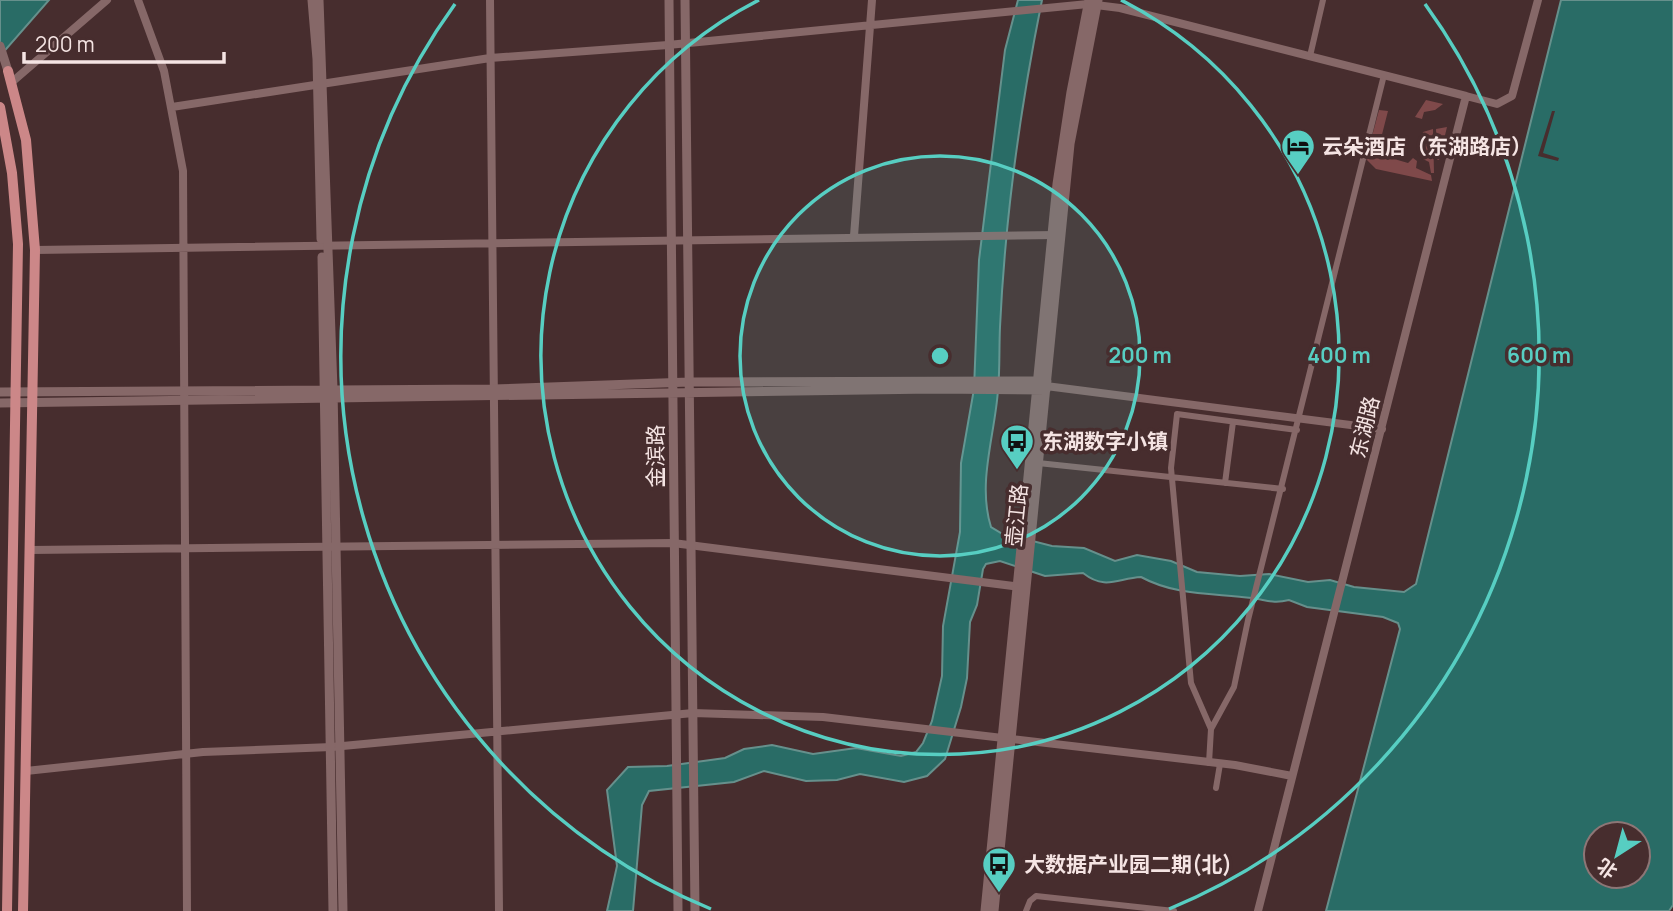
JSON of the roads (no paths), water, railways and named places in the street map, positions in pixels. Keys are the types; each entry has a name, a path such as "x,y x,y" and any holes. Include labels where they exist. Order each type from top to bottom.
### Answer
{"main road":[{"path":"312,0 321,83"},
{"path":"319,0 335,746 343,911"},
{"name":"壶江路","path":"994,911 1007,740 1057,235 1093,2"},
{"path":"668,4 685,4"},
{"name":"金滨路","path":"668,4 678,911"},
{"name":"金滨路","path":"685,4 695,911"},
{"path":"0,46 26,140 35,250 23,911"},
{"path":"668,84 685,83"},
{"path":"0,107 12,173 18,244 7,911"},
{"path":"493,392 673,382 1043,385"},
{"path":"0,403 15,398 329,393 690,393 956,385"},
{"name":"壶江路","path":"1028,535 1038,463 1043,385"},
{"path":"0,392 15,398"},
{"name":"壶江路","path":"985,911 1007,740"},
{"path":"333,911 335,746"}],"street":[{"path":"12,82 107,0"},
{"path":"138,0 153,34 172,107 183,170 187,911"},
{"path":"490,0 499,911"},
{"path":"854,236 872,0"},
{"path":"1310,56 1323,0"},
{"path":"172,107 491,58 668,45 1051,9 1093,2 1497,104 1511,96 1538,0"},
{"path":"1209,763 1211,729 1234,687 1248,620 1283,489 1384,75"},
{"name":"东湖路","path":"1258,911 1466,96"},
{"path":"35,250 324,243 1057,235"},
{"path":"1043,385 1382,429"},
{"path":"1211,729 1191,683 1172,478 1177,414 1297,429"},
{"path":"1226,483 1233,422"},
{"path":"1038,463 1283,489"},
{"path":"30,550 673,542 691,547 809,559 998,585 1023,582"},
{"path":"26,771 187,754 335,746 693,713 774,714 903,727 1220,764 1292,776"},
{"path":"1216,788 1220,764"},
{"path":"1026,911 1030,901 1036,896 1174,911"}],"water":[{"path":"0,0 49,0 0,56"},
{"path":"1018,0 1042,0 1027,80 1006,245 998,390 986,476 987,510 991,527 1001,533 1052,546 1084,548 1115,561 1137,555 1171,561 1197,572 1240,576 1269,574 1308,582 1330,580 1354,587 1404,592 1416,584 1561,0 1673,0 1673,905 1669,911 1326,911 1400,629 1398,623 1383,617 1307,607 1289,600 1274,602 1181,591 1141,577 1105,582 1083,573 1045,576 1000,561 986,564 983,569 977,605 970,622 967,678 961,707 945,759 927,776 904,782 860,774 837,780 806,781 764,771 734,782 649,791 642,805 633,911 607,911 617,866 607,790 628,767 667,766 725,758 744,749 772,745 813,754 856,748 901,756 916,752 923,743 932,721 942,676 943,626 960,532 961,463 974,389 979,260 1005,50"}],"place":[{"name":"云朵酒店（东湖路店）","path":"1298,176"},
{"name":"东湖数字小镇","path":"1017,471"},
{"name":"大数据产业园二期(北)","path":"999,894"}]}
